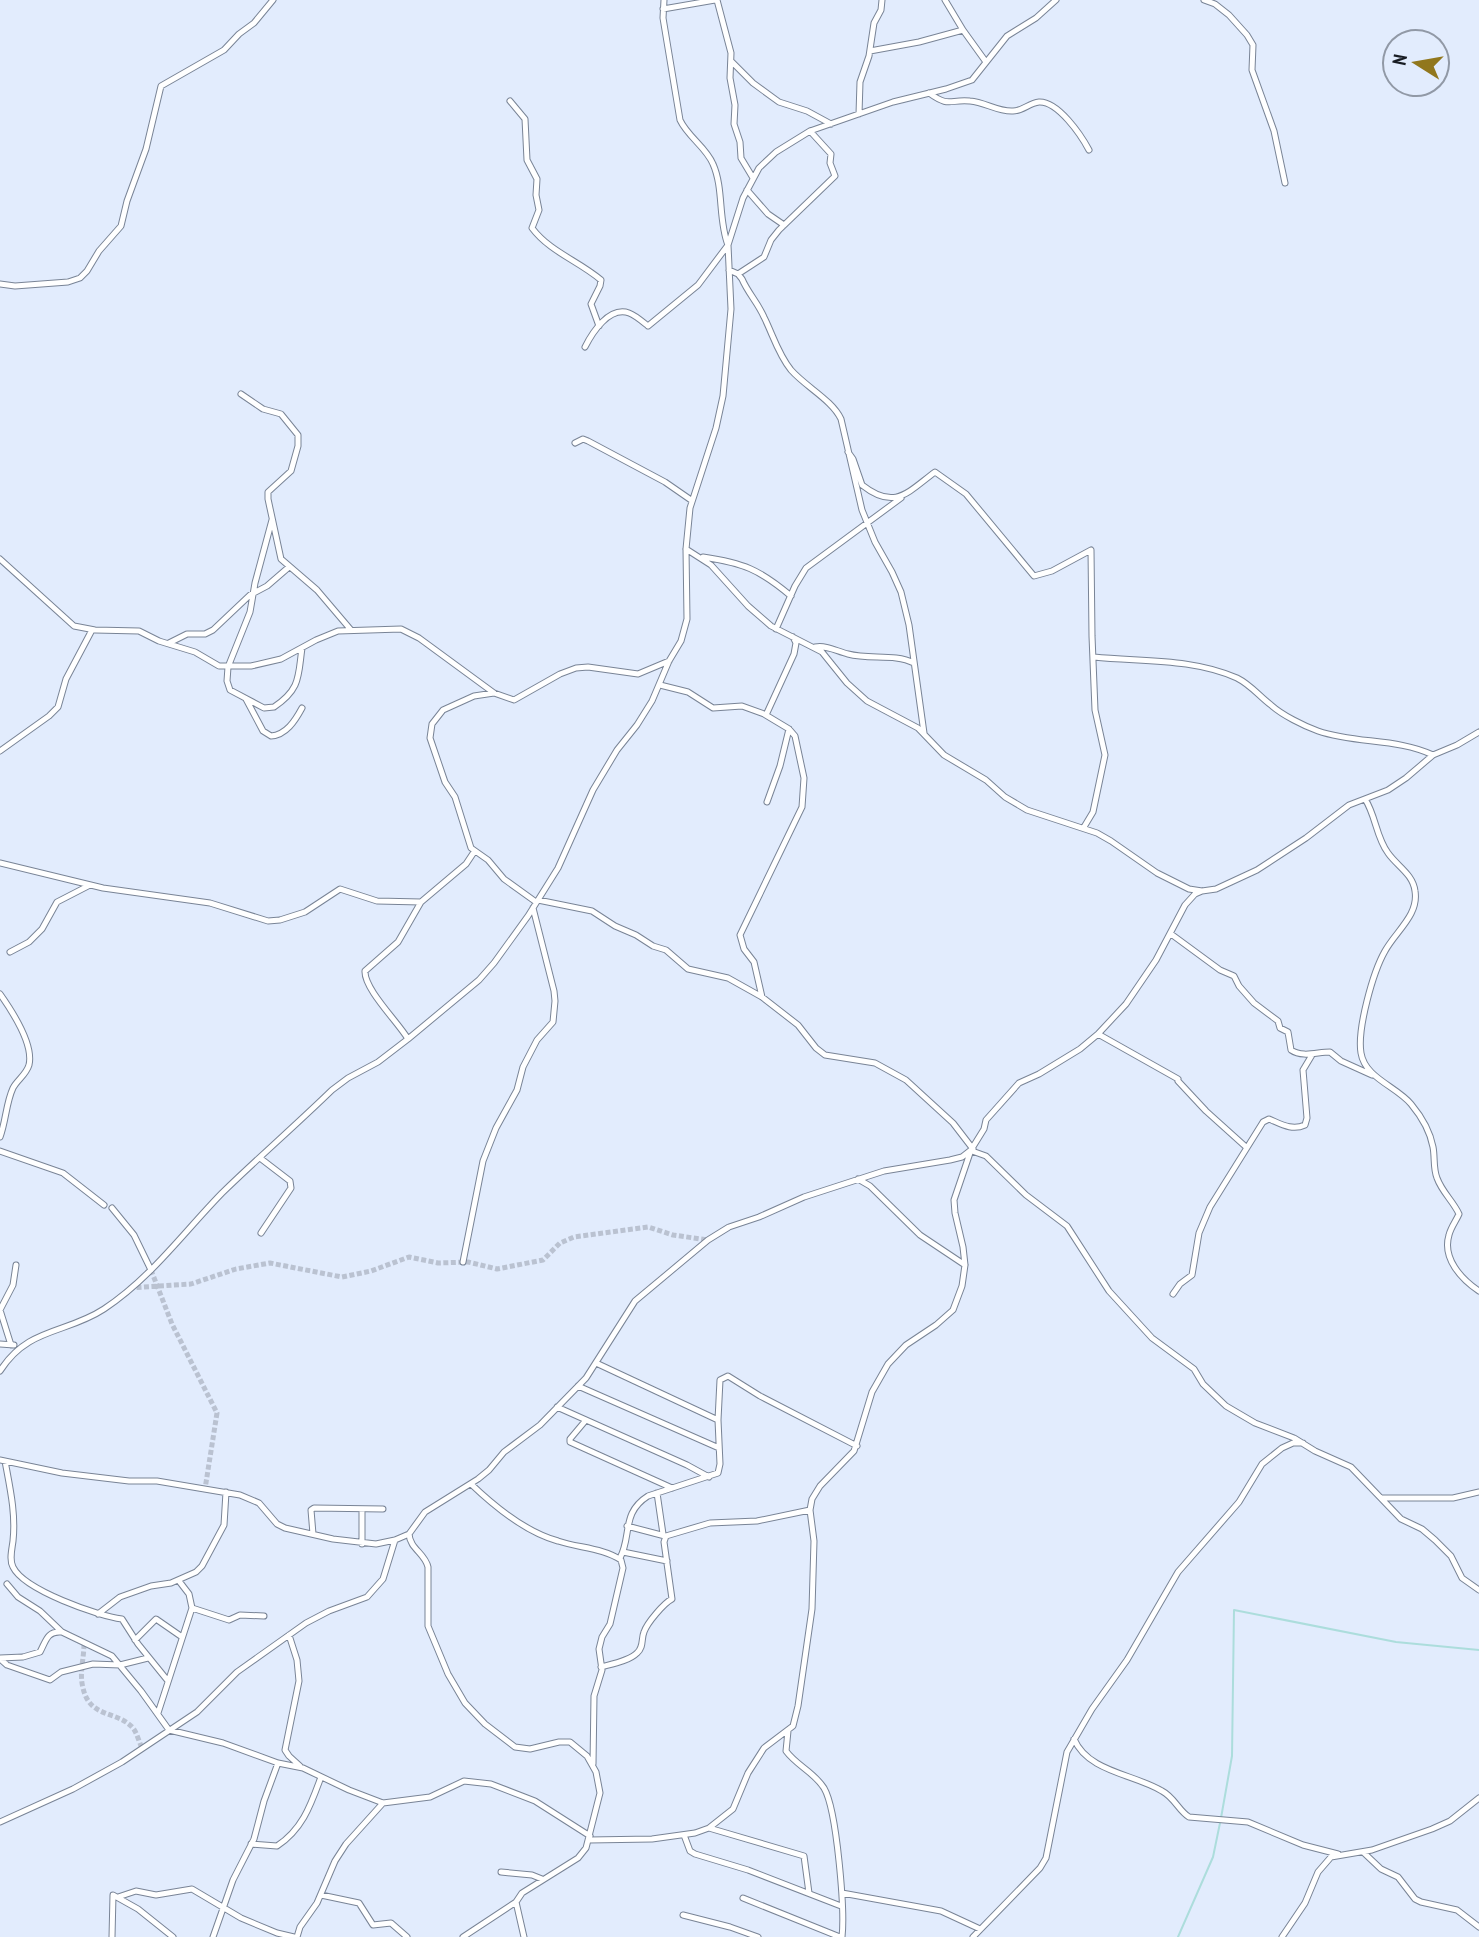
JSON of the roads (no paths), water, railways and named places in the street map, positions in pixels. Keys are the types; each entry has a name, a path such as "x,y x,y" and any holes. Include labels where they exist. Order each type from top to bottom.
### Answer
{"street":[{"path":"0,284 15,286 68,282 86,273 99,251 121,226 146,149 161,86 225,50 239,34 254,23 273,0"},
{"path":"0,1344 25,1343 102,1310 151,1270 216,1199 341,1082 378,1062 479,980 536,904 558,868 605,769 637,725 660,685 669,661 681,641 687,619 686,549 691,500 720,414 731,309 728,246 722,205 713,164 687,133 680,120 663,9 664,0"},
{"path":"663,9 716,0 729,40 734,122 740,139 741,158 752,178"},
{"path":"859,114 860,82 870,51 874,23 883,0"},
{"path":"945,0 986,62"},
{"path":"585,346 599,326 612,316 625,312 648,326 698,285 728,246 752,178 766,160 810,131 893,102 972,79 1007,36 1036,18 1056,0"},
{"path":"1204,0 1215,4 1229,15 1253,45 1252,69 1274,131 1285,183"},
{"path":"870,51 963,30"},
{"path":"732,62 753,83 779,102 807,111 831,124"},
{"path":"929,93 944,103 975,102 1011,112 1020,111 1034,103 1048,104 1074,126 1089,150"},
{"path":"510,102 525,119 527,160 537,179 539,211 532,228 550,246 601,280 591,304 599,326"},
{"path":"738,274 764,257 771,240 784,225 835,176 830,163 831,154 810,131"},
{"path":"747,190 768,214 784,225"},
{"path":"729,270 738,274 765,318 778,349 792,371 836,409 841,419 859,502 875,542 901,592 924,733"},
{"path":"240,394 263,409 281,414 298,435 291,471 268,492 279,554 289,567 313,585 334,607 351,630"},
{"path":"575,443 583,439 594,444 691,500"},
{"path":"848,452 864,487 888,498 904,496"},
{"path":"776,629 806,568 935,472 966,494 1034,576 1052,571 1091,550 1096,719 1105,755 1093,812 1084,827"},
{"path":"272,517 250,612 228,667 227,681 230,690 270,708 286,698 298,682 302,648"},
{"path":"686,549 711,565 748,606 776,629 822,652 847,683 867,701 908,721 924,733 944,755 986,780 1017,806 1084,827 1111,841 1170,880 1189,889 1202,891"},
{"path":"700,557 729,561 751,568 791,596"},
{"path":"0,559 70,624 92,630 139,631 159,641 195,652 217,666 261,664 286,657 324,636 351,630 401,629 412,633 494,693 514,699 576,668 588,667 638,674 669,661"},
{"path":"169,643 187,634 205,634 213,630 253,592 267,586 289,567"},
{"path":"0,751 58,707 66,679 92,630"},
{"path":"766,715 794,654 796,643 793,637"},
{"path":"813,647 829,647 860,656 903,658 914,663"},
{"path":"903,658 913,654"},
{"path":"1094,657 1178,663 1214,670 1240,679 1270,705 1319,732 1364,741 1405,745 1433,755"},
{"path":"660,685 688,692 713,708 742,706 766,715 789,729 795,736 804,778 802,807 740,934 742,944 754,962 762,997"},
{"path":"494,693 482,694 448,706 437,717 430,731 443,778 455,797 465,833 474,852 488,860 504,879 536,904 592,911 615,926 666,950 688,969 729,978 762,997 798,1026 825,1055 875,1063 906,1080 954,1123 972,1150 986,1156 1036,1204 1068,1226 1109,1291 1143,1330 1163,1348 1188,1364 1203,1384 1226,1406 1255,1423 1304,1443 1315,1451 1351,1467 1401,1519 1422,1529 1435,1540 1451,1556 1462,1578 1479,1590"},
{"path":"246,699 263,731 271,736 278,735 289,727 302,708"},
{"path":"767,802 789,729"},
{"path":"743,1898 841,1937 842,1893 832,1807 826,1791 814,1774 786,1751 788,1731 796,1717 810,1626 814,1541 810,1510 812,1499 820,1486 857,1446 869,1401 882,1373 895,1354 953,1310 965,1265 954,1213 954,1200 986,1120 1019,1083 1060,1062 1098,1034 1141,985 1185,905 1195,894 1216,889 1256,870 1292,848 1349,805 1398,785 1433,755 1479,732"},
{"path":"1365,799 1374,816 1381,841 1412,881 1416,899 1411,915 1384,952 1372,980 1360,1044 1363,1062 1372,1074"},
{"path":"408,1039 364,976 368,968 398,942 421,902 466,864 474,852"},
{"path":"0,863 90,885 219,905 259,920 272,921 305,912 340,889 377,901 421,902"},
{"path":"10,953 34,938 49,920 57,902 90,885"},
{"path":"463,1262 480,1174 492,1138 517,1090 527,1059 553,1018 554,991 536,904"},
{"path":"1171,934 1220,970 1234,976 1242,990 1278,1021 1280,1028 1288,1032 1291,1050 1295,1053 1312,1055 1330,1052 1340,1061 1372,1074 1405,1096 1430,1134 1435,1174 1459,1214 1449,1235 1450,1258 1463,1278 1479,1291"},
{"path":"0,995 16,1017 28,1049 29,1060 28,1069 12,1090 0,1137"},
{"path":"1098,1034 1178,1080 1246,1147"},
{"path":"1173,1294 1180,1284 1192,1275 1199,1233 1210,1207 1263,1122 1269,1119 1299,1128 1305,1125 1307,1118 1303,1070 1312,1055"},
{"path":"168,1681 148,1658 122,1619 64,1602 33,1586 14,1570 11,1551 15,1518 3,1460 62,1473 129,1481 157,1481 226,1492 259,1503 285,1528 362,1544 395,1540 409,1534 425,1512 471,1484 489,1470 504,1452 531,1434 578,1387 635,1301 708,1240 734,1225 804,1197 884,1171 962,1157 972,1150"},
{"path":"0,1151 63,1173 104,1205"},
{"path":"260,1157 290,1181 291,1188 261,1233"},
{"path":"858,1179 870,1186 920,1235 965,1265"},
{"path":"112,1208 134,1235 151,1270"},
{"path":"11,1345 0,1310 13,1285 16,1265"},
{"path":"0,1371 25,1343"},
{"path":"596,1363 718,1420"},
{"path":"463,1937 516,1902 522,1893 578,1858 589,1838 600,1793 593,1764 594,1696 601,1667 602,1637 610,1624 623,1568 621,1555 627,1526 638,1502 719,1471 720,1380 728,1376 760,1396 857,1446"},
{"path":"578,1387 719,1448"},
{"path":"557,1407 709,1476"},
{"path":"586,1420 570,1442 672,1488"},
{"path":"973,1937 1040,1868 1046,1857 1067,1752 1092,1709 1127,1660 1178,1572 1210,1532 1233,1509 1262,1464 1282,1448 1293,1443 1304,1443"},
{"path":"471,1484 493,1504 531,1530 561,1542 621,1555 667,1561"},
{"path":"98,1614 120,1597 151,1586 179,1581 196,1572 220,1533 225,1519 226,1492"},
{"path":"1380,1497 1453,1498 1479,1492"},
{"path":"601,1667 635,1656 641,1648 644,1630 664,1603 672,1599 657,1493"},
{"path":"313,1534 311,1518 314,1508 383,1509"},
{"path":"362,1509 362,1544"},
{"path":"627,1526 664,1535 710,1522 757,1521 810,1510"},
{"path":"409,1534 411,1544 424,1557 428,1567 428,1626 448,1674 466,1703 485,1724 515,1747 530,1749 570,1742 593,1764"},
{"path":"0,1822 94,1778 197,1712 237,1672 289,1635 329,1611 362,1600 372,1593 386,1572 395,1540"},
{"path":"158,1713 192,1608 189,1594 179,1581"},
{"path":"7,1584 18,1597 40,1611 62,1632 89,1647 108,1653 169,1730 223,1743 278,1763 303,1768"},
{"path":"192,1608 229,1620 240,1615 264,1616"},
{"path":"135,1640 156,1619 182,1637"},
{"path":"0,1658 23,1657 36,1653 41,1650 43,1642 50,1634 62,1632"},
{"path":"289,1635 297,1660 299,1681 285,1749 303,1768 383,1803 430,1797 461,1781 486,1782 535,1801 589,1838 652,1839 684,1835 709,1828 733,1809 748,1773 764,1748 788,1731"},
{"path":"0,1658 7,1665 50,1680 61,1672 88,1665 120,1665 148,1658"},
{"path":"1074,1739 1085,1757 1166,1793 1189,1817 1248,1822 1303,1845 1338,1854"},
{"path":"213,1937 222,1907 251,1844 278,1763"},
{"path":"251,1844 277,1846 290,1835 307,1814 321,1777"},
{"path":"1282,1937 1305,1903 1318,1872 1331,1857 1391,1844 1450,1821 1479,1798"},
{"path":"118,1897 136,1891 156,1895 187,1889 196,1891 266,1929 296,1937 303,1921 321,1895 335,1861 346,1844 383,1803"},
{"path":"709,1828 804,1856 809,1893"},
{"path":"684,1835 690,1851 695,1854 841,1906"},
{"path":"1363,1852 1381,1869 1398,1877 1415,1899 1457,1910 1479,1927"},
{"path":"501,1872 532,1875 542,1880"},
{"path":"842,1893 941,1911 980,1929"},
{"path":"112,1937 112,1895 155,1921 173,1937"},
{"path":"321,1895 359,1903 372,1924 391,1923 408,1937"},
{"path":"516,1902 524,1937"},
{"path":"683,1915 758,1937"}],"waterway":[{"path":"1221,1818 1232,1756 1234,1610 1396,1642 1479,1650"},
{"path":"1178,1937 1213,1857 1220,1823"}],"tunnel":[{"path":"129,1288 191,1284 236,1269 270,1263 342,1277 371,1271 409,1257 438,1263 468,1262 497,1269 543,1260 560,1243 574,1237 648,1227 673,1235 708,1240"},
{"path":"151,1270 172,1324 217,1413 205,1489"},
{"path":"84,1644 81,1677 87,1698 98,1710 127,1722 136,1732 142,1748"}]}
